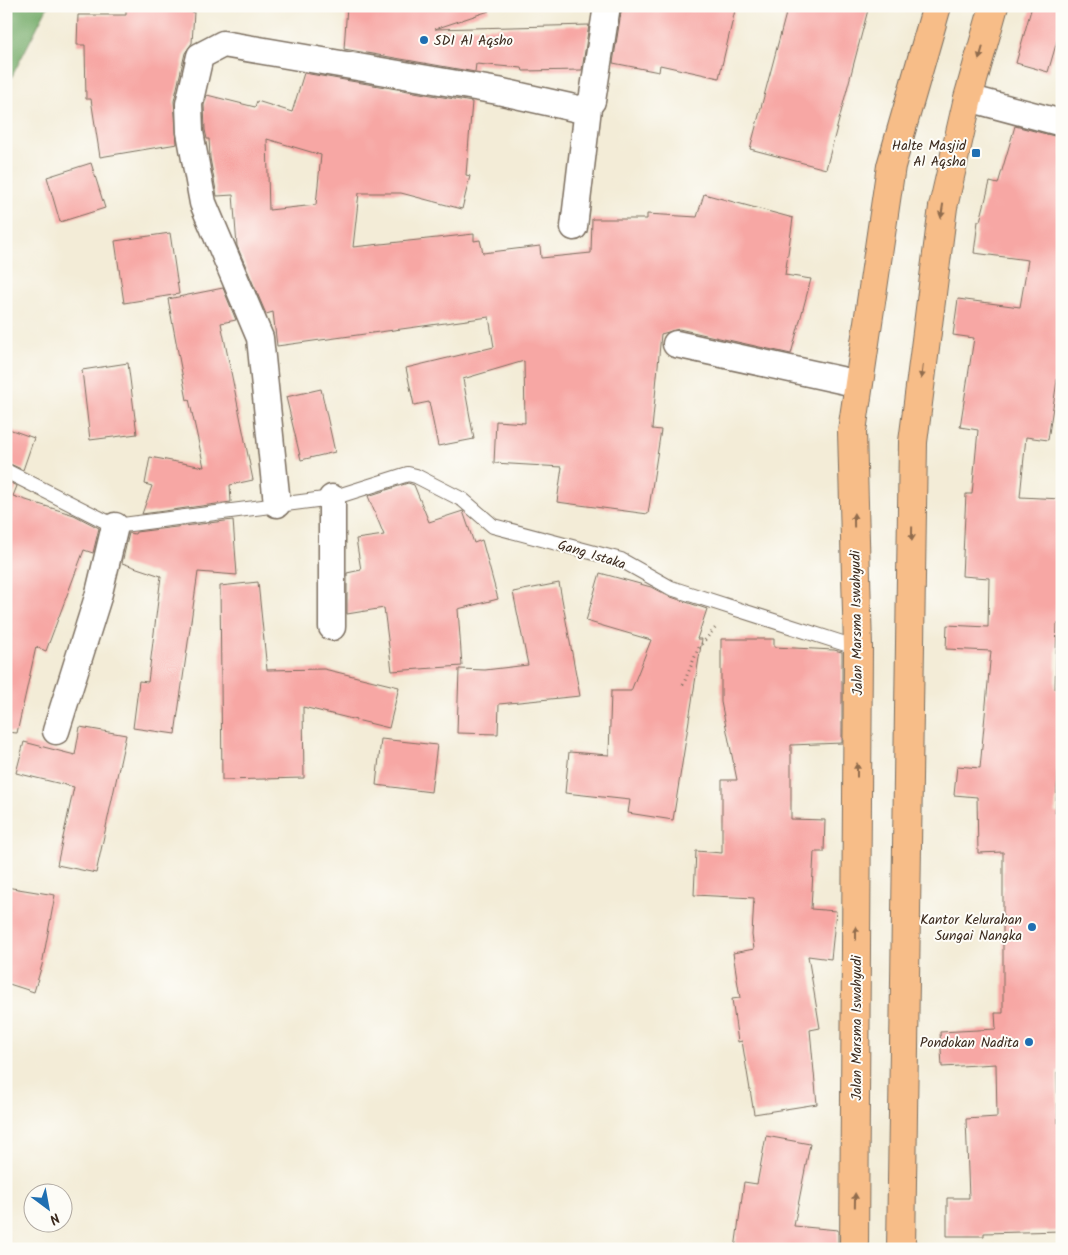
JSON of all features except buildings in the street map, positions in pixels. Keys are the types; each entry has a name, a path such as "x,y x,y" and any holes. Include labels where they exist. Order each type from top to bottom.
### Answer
{"highway":[{"name":"Jalan Marsma Iswahyudi","path":"854,1249 858,648 852,431 891,166 937,6"},
{"path":"901,1249 913,442 943,207 968,98 994,6"}],"street":[{"path":"574,227 588,108 592,101 607,6"},
{"path":"277,504 260,338 203,203 190,132 189,104 200,56 223,44 498,91 579,110 588,108"},
{"path":"968,98 1062,123"},
{"path":"676,344 859,384"},
{"path":"332,498 332,627"},
{"path":"56,731 98,597 115,526"}],"lane":[{"path":"6,471 115,526"},
{"name":"Gang Istaka","path":"115,526 192,518 277,504 332,498 408,474 416,476 463,500 493,526 621,560 671,588 858,648"}],"path":[{"path":"683,685 699,647 709,634 736,609"}],"green space":[{"path":"6,6 48,6 6,88"}],"place":[{"name":"SDI Al Aqsho","path":"424,40"},
{"name":"Halte Masjid Al Aqsha","path":"976,153"},
{"name":"Kantor Kelurahan Sungai Nangka","path":"1032,927"},
{"name":"Pondokan Nadita","path":"1029,1042"}]}
